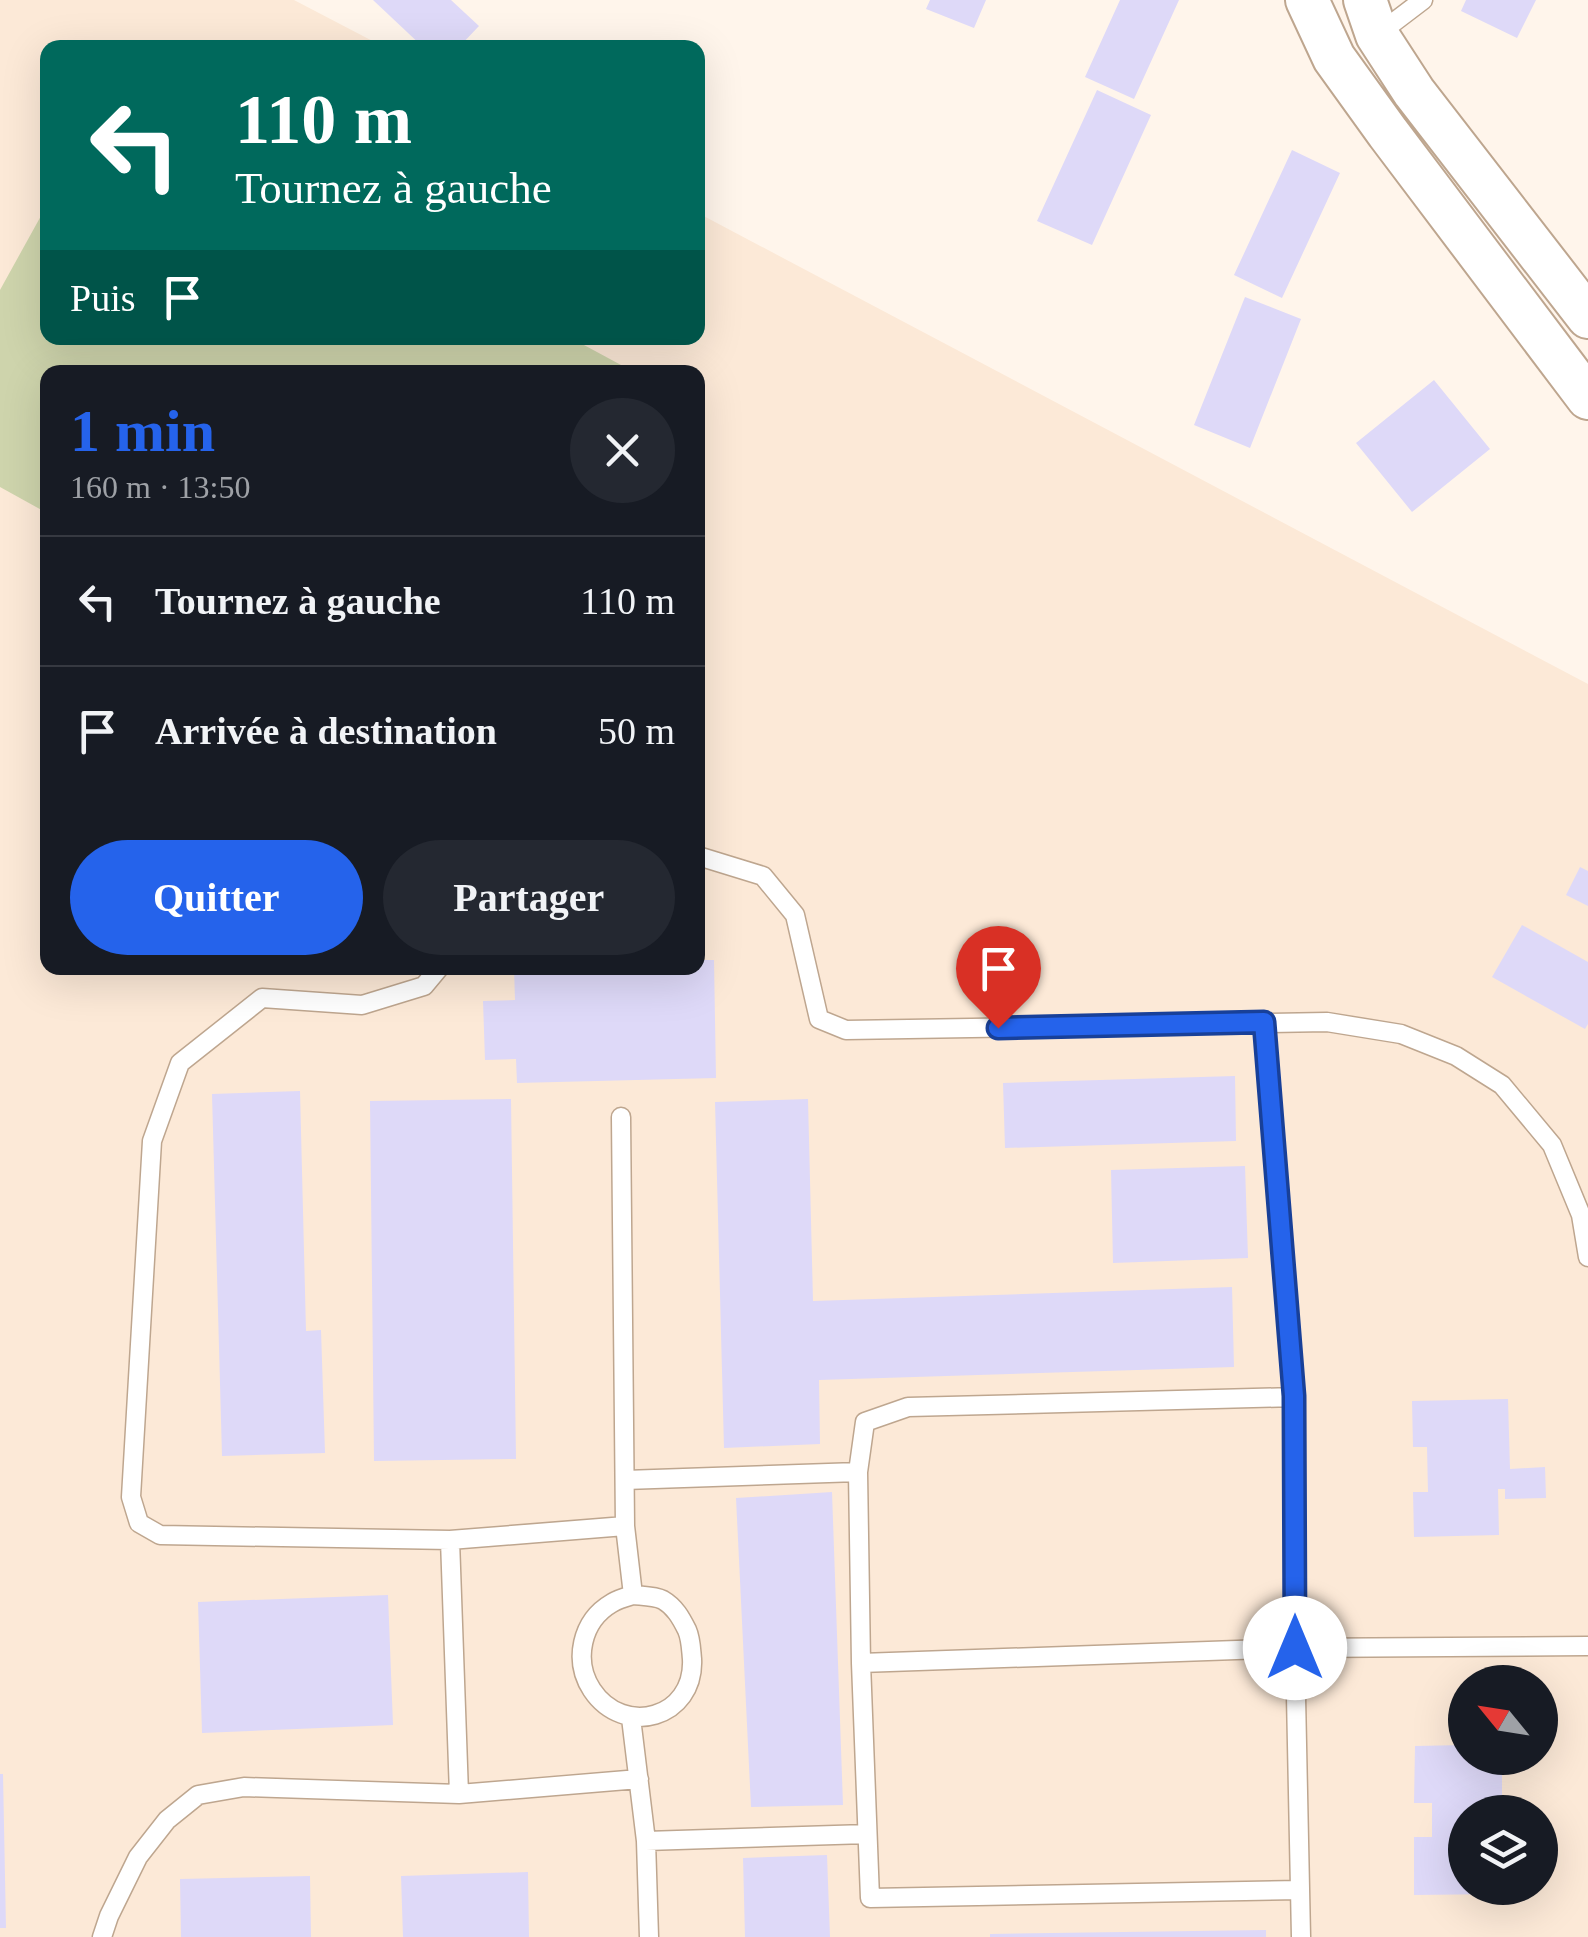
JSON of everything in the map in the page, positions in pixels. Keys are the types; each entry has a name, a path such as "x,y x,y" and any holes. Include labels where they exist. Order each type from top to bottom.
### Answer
{"street":[{"path":"1307,0 1334,58 1588,398"},
{"path":"1334,58 1371,18 1414,92 1588,318"}],"lane":[{"path":"1371,18 1423,0"},
{"path":"705,858 763,876 795,915 818,1019 846,1030 1327,1022 1401,1034 1456,1056 1502,1085 1552,1145 1581,1214 1588,1256"},
{"path":"433,975 424,986 362,1005 262,998 180,1063 152,1141 131,1497 138,1523 160,1535 450,1540 625,1526"},
{"path":"1264,1022 1294,1396 1301,1937"},
{"path":"621,1116 625,1526 633,1595"},
{"path":"1294,1396 908,1407 865,1422 858,1472 860,1663 870,1898 1300,1890"},
{"path":"624,1480 858,1472"},
{"path":"450,1540 459,1794"},
{"path":"633,1595 662,1599 679,1614 690,1638 692,1674 680,1700 660,1714 630,1718 603,1703 590,1687 581,1664 583,1638 596,1616 612,1603 633,1595"},
{"path":"860,1663 1295,1648 1588,1646"},
{"path":"630,1718 646,1841 649,1937"},
{"path":"102,1937 138,1857 167,1820 198,1794 244,1787 459,1794 639,1779"},
{"path":"646,1841 868,1834"}],"shaded area":[{"path":"0,0 294,0 371,40 40,40 40,345 705,345 705,217 1588,684 1588,1937 0,1937"}],"green space":[{"path":"40,218 40,345 584,345 621,365 40,365 40,509 0,487 0,290"}],"building":[{"path":"373,0 451,0 479,26 466,40 416,40"},
{"path":"930,0 986,0 974,28 926,9"},
{"path":"1120,0 1179,0 1134,99 1085,77"},
{"path":"1466,0 1536,0 1517,38 1461,11"},
{"path":"1097,90 1151,115 1092,245 1037,221"},
{"path":"1292,150 1340,173 1282,298 1234,275"},
{"path":"1245,297 1301,319 1250,448 1194,425"},
{"path":"1434,380 1490,449 1412,512 1356,443"},
{"path":"1580,867 1588,871 1588,906 1566,895"},
{"path":"1522,925 1588,962 1585,1029 1492,977"},
{"path":"705,960 714,960 716,1078 517,1083 516,1059 485,1060 483,1001 515,1000 514,975 705,975"},
{"path":"1235,1076 1236,1141 1005,1148 1003,1083"},
{"path":"300,1091 306,1331 321,1330 325,1453 222,1456 212,1094"},
{"path":"511,1099 516,1459 374,1461 370,1101"},
{"path":"808,1099 813,1301 1232,1287 1234,1367 819,1380 820,1444 724,1448 715,1102"},
{"path":"1245,1166 1248,1258 1113,1263 1111,1170"},
{"path":"1508,1399 1510,1469 1545,1467 1546,1498 1505,1499 1505,1489 1498,1489 1499,1535 1414,1537 1413,1492 1428,1492 1427,1447 1413,1447 1412,1401"},
{"path":"832,1492 843,1805 751,1807 736,1498"},
{"path":"388,1595 393,1725 202,1733 198,1602"},
{"path":"1448,1745 1448,1775 1502,1775 1502,1795 1448,1795 1448,1895 1414,1895 1414,1837 1432,1837 1432,1803 1414,1803 1415,1746"},
{"path":"3,1774 6,1928 0,1928"},
{"path":"827,1855 830,1937 745,1937 743,1858"},
{"path":"528,1872 529,1937 403,1937 401,1876"},
{"path":"310,1876 311,1937 181,1937 180,1879"},
{"path":"1266,1930 1266,1937 990,1937 990,1934"}],"route":[{"path":"998,1028 1264,1022 1294,1396 1295,1648"}]}
